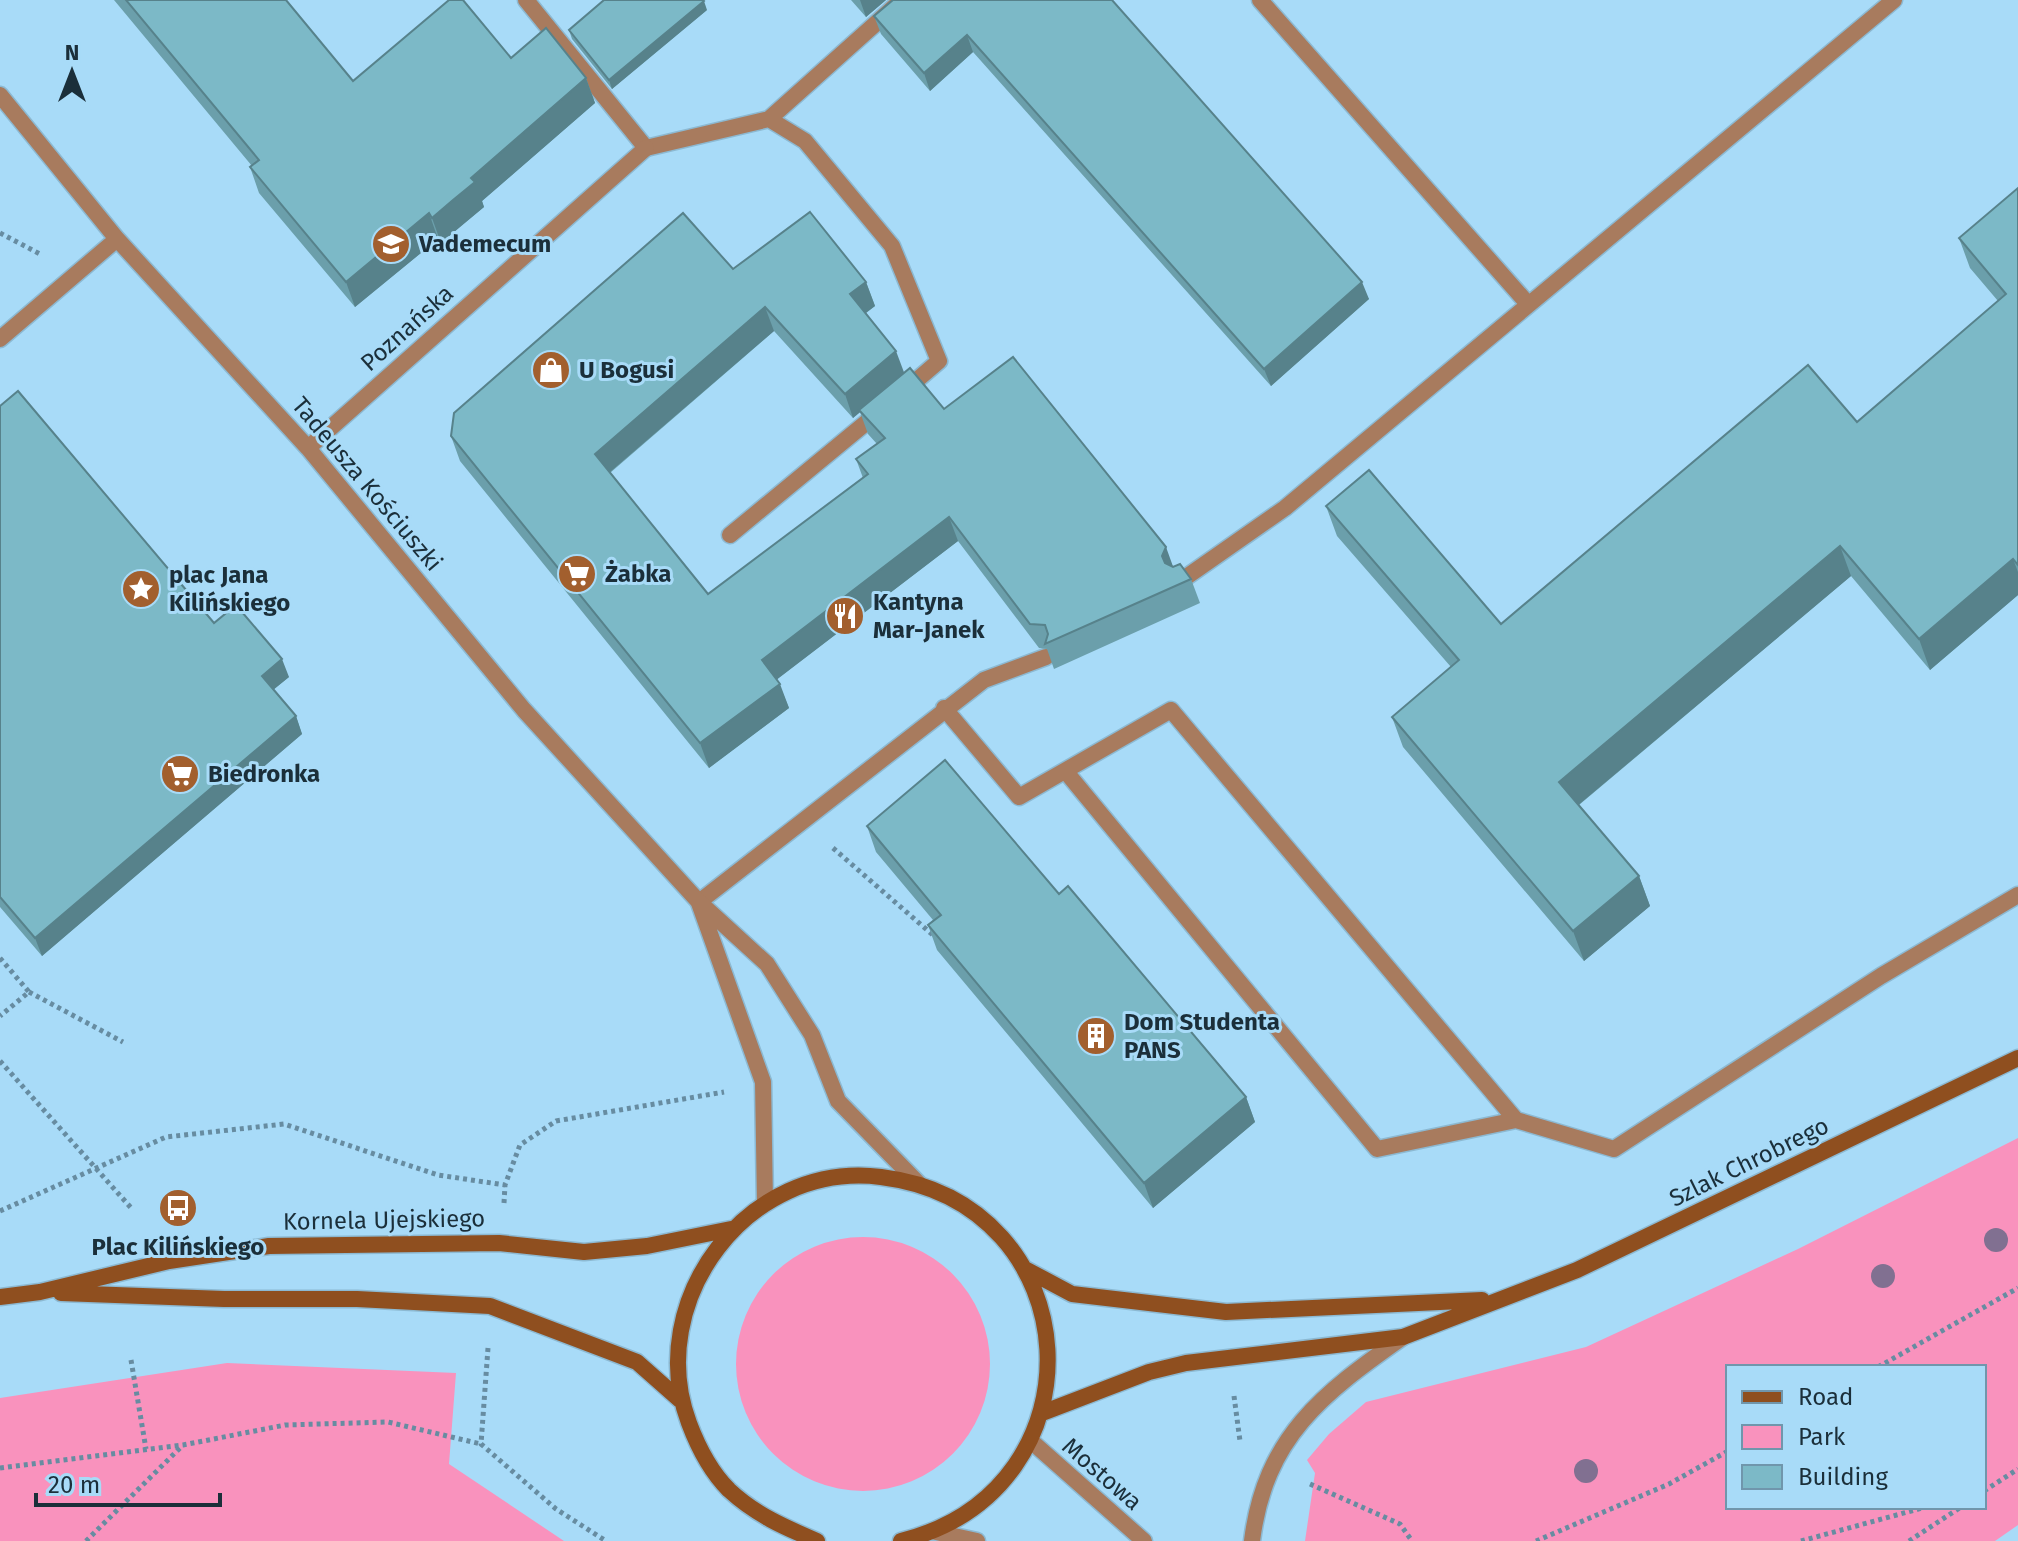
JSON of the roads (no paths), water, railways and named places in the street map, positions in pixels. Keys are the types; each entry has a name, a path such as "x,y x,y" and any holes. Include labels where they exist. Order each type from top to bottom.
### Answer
{"main road":[{"name":"Szlak Chrobrego","path":"1042,1413 1149,1372 1186,1363 1403,1337 1577,1270 1630,1246 2018,1058"},
{"path":"817,1541 767,1520 728,1488 698,1447 680,1400 677,1363 680,1327 690,1291 708,1258 731,1229 765,1203 801,1185 840,1177 880,1176 919,1184 951,1198 980,1216 1025,1269 1040,1303 1048,1339 1049,1376 1042,1413 1031,1441 996,1489 974,1510 936,1532 901,1541"},
{"name":"Kornela Ujejskiego","path":"0,1297 40,1292 169,1261 269,1246 499,1243 584,1252 647,1246 731,1229"},
{"name":"Szlak Chrobrego","path":"1025,1269 1072,1294 1226,1312 1496,1299"},
{"name":"Kornela Ujejskiego","path":"40,1292 224,1299 357,1299 490,1306 637,1362 680,1400"}],"street":[{"path":"526,0 646,148 769,119 902,0"},
{"path":"1260,0 1528,304"},
{"path":"1182,580 1285,508 1894,0"},
{"name":"Tadeusza Kościuszki","path":"0,95 117,239 308,448 524,710 699,902 767,964 812,1035 838,1101 919,1184"},
{"path":"730,535 939,361 892,246 805,141 769,119"},
{"name":"Poznańska","path":"308,448 646,148"},
{"path":"0,339 117,239"},
{"path":"699,902 944,708 984,680 1046,657"},
{"path":"944,708 1019,797 1067,773 1171,710 1516,1120"},
{"path":"1067,773 1377,1149 1516,1120 1614,1149 1881,976 2018,895"},
{"name":"Tadeusza Kościuszki","path":"699,902 763,1082 765,1203"},
{"path":"1252,1541 1257,1503 1281,1447 1317,1402 1403,1337"},
{"name":"Mostowa","path":"1031,1441 1144,1541"},
{"path":"936,1532 977,1541"}],"place":[{"name":"Vademecum","path":"391,244"},
{"name":"U Bogusi","path":"551,370"},
{"name":"Żabka","path":"577,574"},
{"name":"plac Jana Kilińskiego","path":"141,589"},
{"name":"Kantyna Mar-Janek","path":"845,616"},
{"name":"Biedronka","path":"180,774"},
{"name":"Dom Studenta PANS","path":"1096,1036"},
{"name":"Plac Kilińskiego","path":"178,1208"}]}
